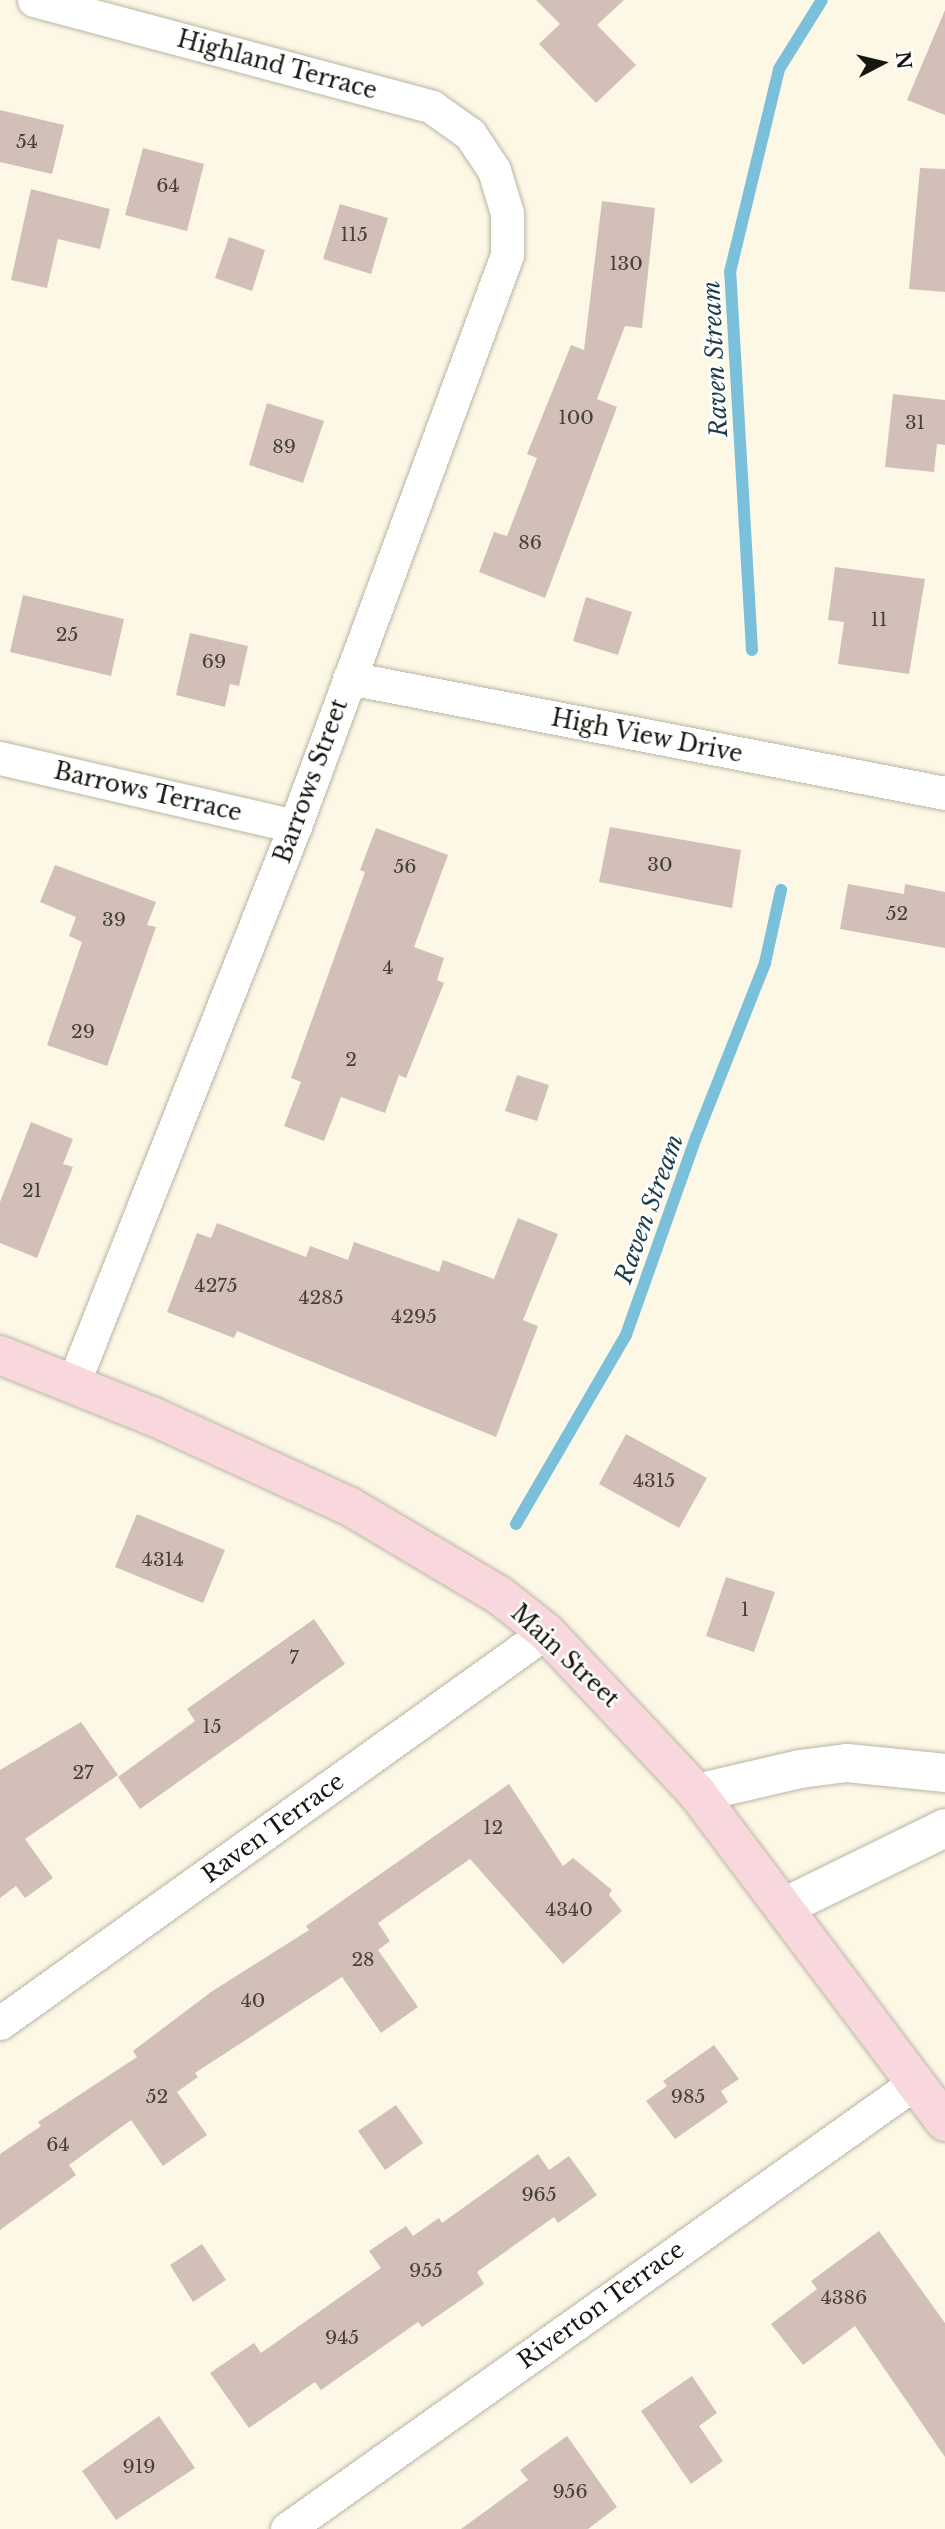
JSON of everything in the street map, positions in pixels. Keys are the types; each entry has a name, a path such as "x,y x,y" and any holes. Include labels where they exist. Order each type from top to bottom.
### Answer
{"main road":[{"name":"Main Street","path":"0,1355 73,1384 349,1506 499,1595 546,1632 697,1793 945,2122"}],"street":[{"name":"Highland Terrace","path":"34,0 432,107 470,134 494,170"},
{"name":"Barrows Street","path":"73,1384 295,826 507,255 507,213 494,170"},
{"name":"High View Drive","path":"349,678 945,793"},
{"name":"Barrows Terrace","path":"0,758 295,826"},
{"name":"Raven Terrace","path":"0,2023 546,1632"},
{"path":"697,1793 846,1763 945,1773"},
{"path":"784,1908 945,1828"},
{"name":"Riverton Terrace","path":"287,2529 916,2082"}],"building":[{"path":"536,0 624,0 597,25 636,65 596,103 539,44 560,24"},
{"path":"945,10 945,115 907,100"},
{"path":"0,110 64,125 52,174 0,162"},
{"path":"143,148 204,164 187,231 125,215"},
{"path":"920,168 945,169 945,292 909,289"},
{"path":"31,189 110,209 100,249 58,239 47,288 11,280"},
{"path":"602,201 655,208 642,328 625,326 597,399 617,407 545,598 479,572 494,532 507,536 537,458 527,454 571,345 584,350"},
{"path":"340,204 388,218 371,274 323,259"},
{"path":"229,237 265,250 252,291 215,278"},
{"path":"893,394 945,400 945,445 937,444 934,472 885,467"},
{"path":"267,403 324,421 303,483 249,465"},
{"path":"835,567 925,579 909,674 838,664 844,622 828,620"},
{"path":"23,595 124,619 111,676 10,652"},
{"path":"586,597 632,612 618,655 573,641"},
{"path":"190,633 248,646 239,686 230,684 225,707 176,695"},
{"path":"610,827 741,850 732,908 599,882"},
{"path":"376,828 448,855 414,947 444,958 437,980 444,983 406,1078 399,1075 385,1113 341,1097 324,1141 284,1126 301,1082 291,1078 365,872 360,870"},
{"path":"55,865 156,902 147,925 156,927 107,1066 47,1045 82,942 69,936 76,917 40,902"},
{"path":"848,884 904,894 905,884 945,892 945,948 840,929"},
{"path":"517,1075 549,1085 537,1121 505,1111"},
{"path":"31,1122 73,1139 63,1164 73,1167 37,1258 0,1243 0,1202"},
{"path":"518,1218 558,1234 523,1320 538,1326 496,1437 237,1331 234,1338 167,1312 197,1233 211,1238 217,1223 306,1257 310,1246 348,1260 354,1242 439,1272 443,1260 494,1279"},
{"path":"626,1434 707,1478 679,1528 599,1484"},
{"path":"137,1514 225,1550 203,1603 115,1567"},
{"path":"726,1577 775,1592 754,1652 706,1636"},
{"path":"314,1619 345,1664 140,1809 118,1777 195,1721 187,1709"},
{"path":"81,1722 118,1775 25,1839 53,1878 25,1898 16,1886 0,1898 0,1770"},
{"path":"509,1784 563,1866 573,1858 612,1890 609,1895 622,1911 563,1964 470,1859 378,1923 390,1941 378,1950 418,2007 381,2033 342,1977 195,2073 198,2077 177,2092 207,2135 163,2166 131,2120 69,2165 76,2175 0,2230 0,2154 41,2126 38,2122 137,2057 133,2051 211,1992 309,1930 306,1926"},
{"path":"714,2045 739,2079 721,2091 728,2102 675,2139 646,2101 667,2086 663,2081"},
{"path":"396,2105 423,2143 385,2170 358,2131"},
{"path":"538,2154 549,2170 569,2156 597,2195 558,2223 554,2217 477,2272 484,2284 422,2327 418,2322 321,2390 315,2382 249,2428 210,2373 254,2343 261,2353 381,2268 369,2251 406,2226 413,2236 439,2218 442,2223"},
{"path":"879,2231 945,2323 945,2457 855,2326 803,2365 771,2324 817,2289 811,2281"},
{"path":"202,2244 226,2280 193,2302 170,2265"},
{"path":"692,2376 717,2413 699,2426 723,2461 691,2484 641,2411"},
{"path":"159,2416 195,2468 116,2520 82,2471"},
{"path":"567,2436 617,2507 588,2529 461,2529 528,2480 520,2470"}],"waterway":[{"name":"Raven Stream","path":"752,650 730,272 779,69 822,0"},
{"name":"Raven Stream","path":"516,1524 626,1335 697,1135 765,963 781,890"}]}
